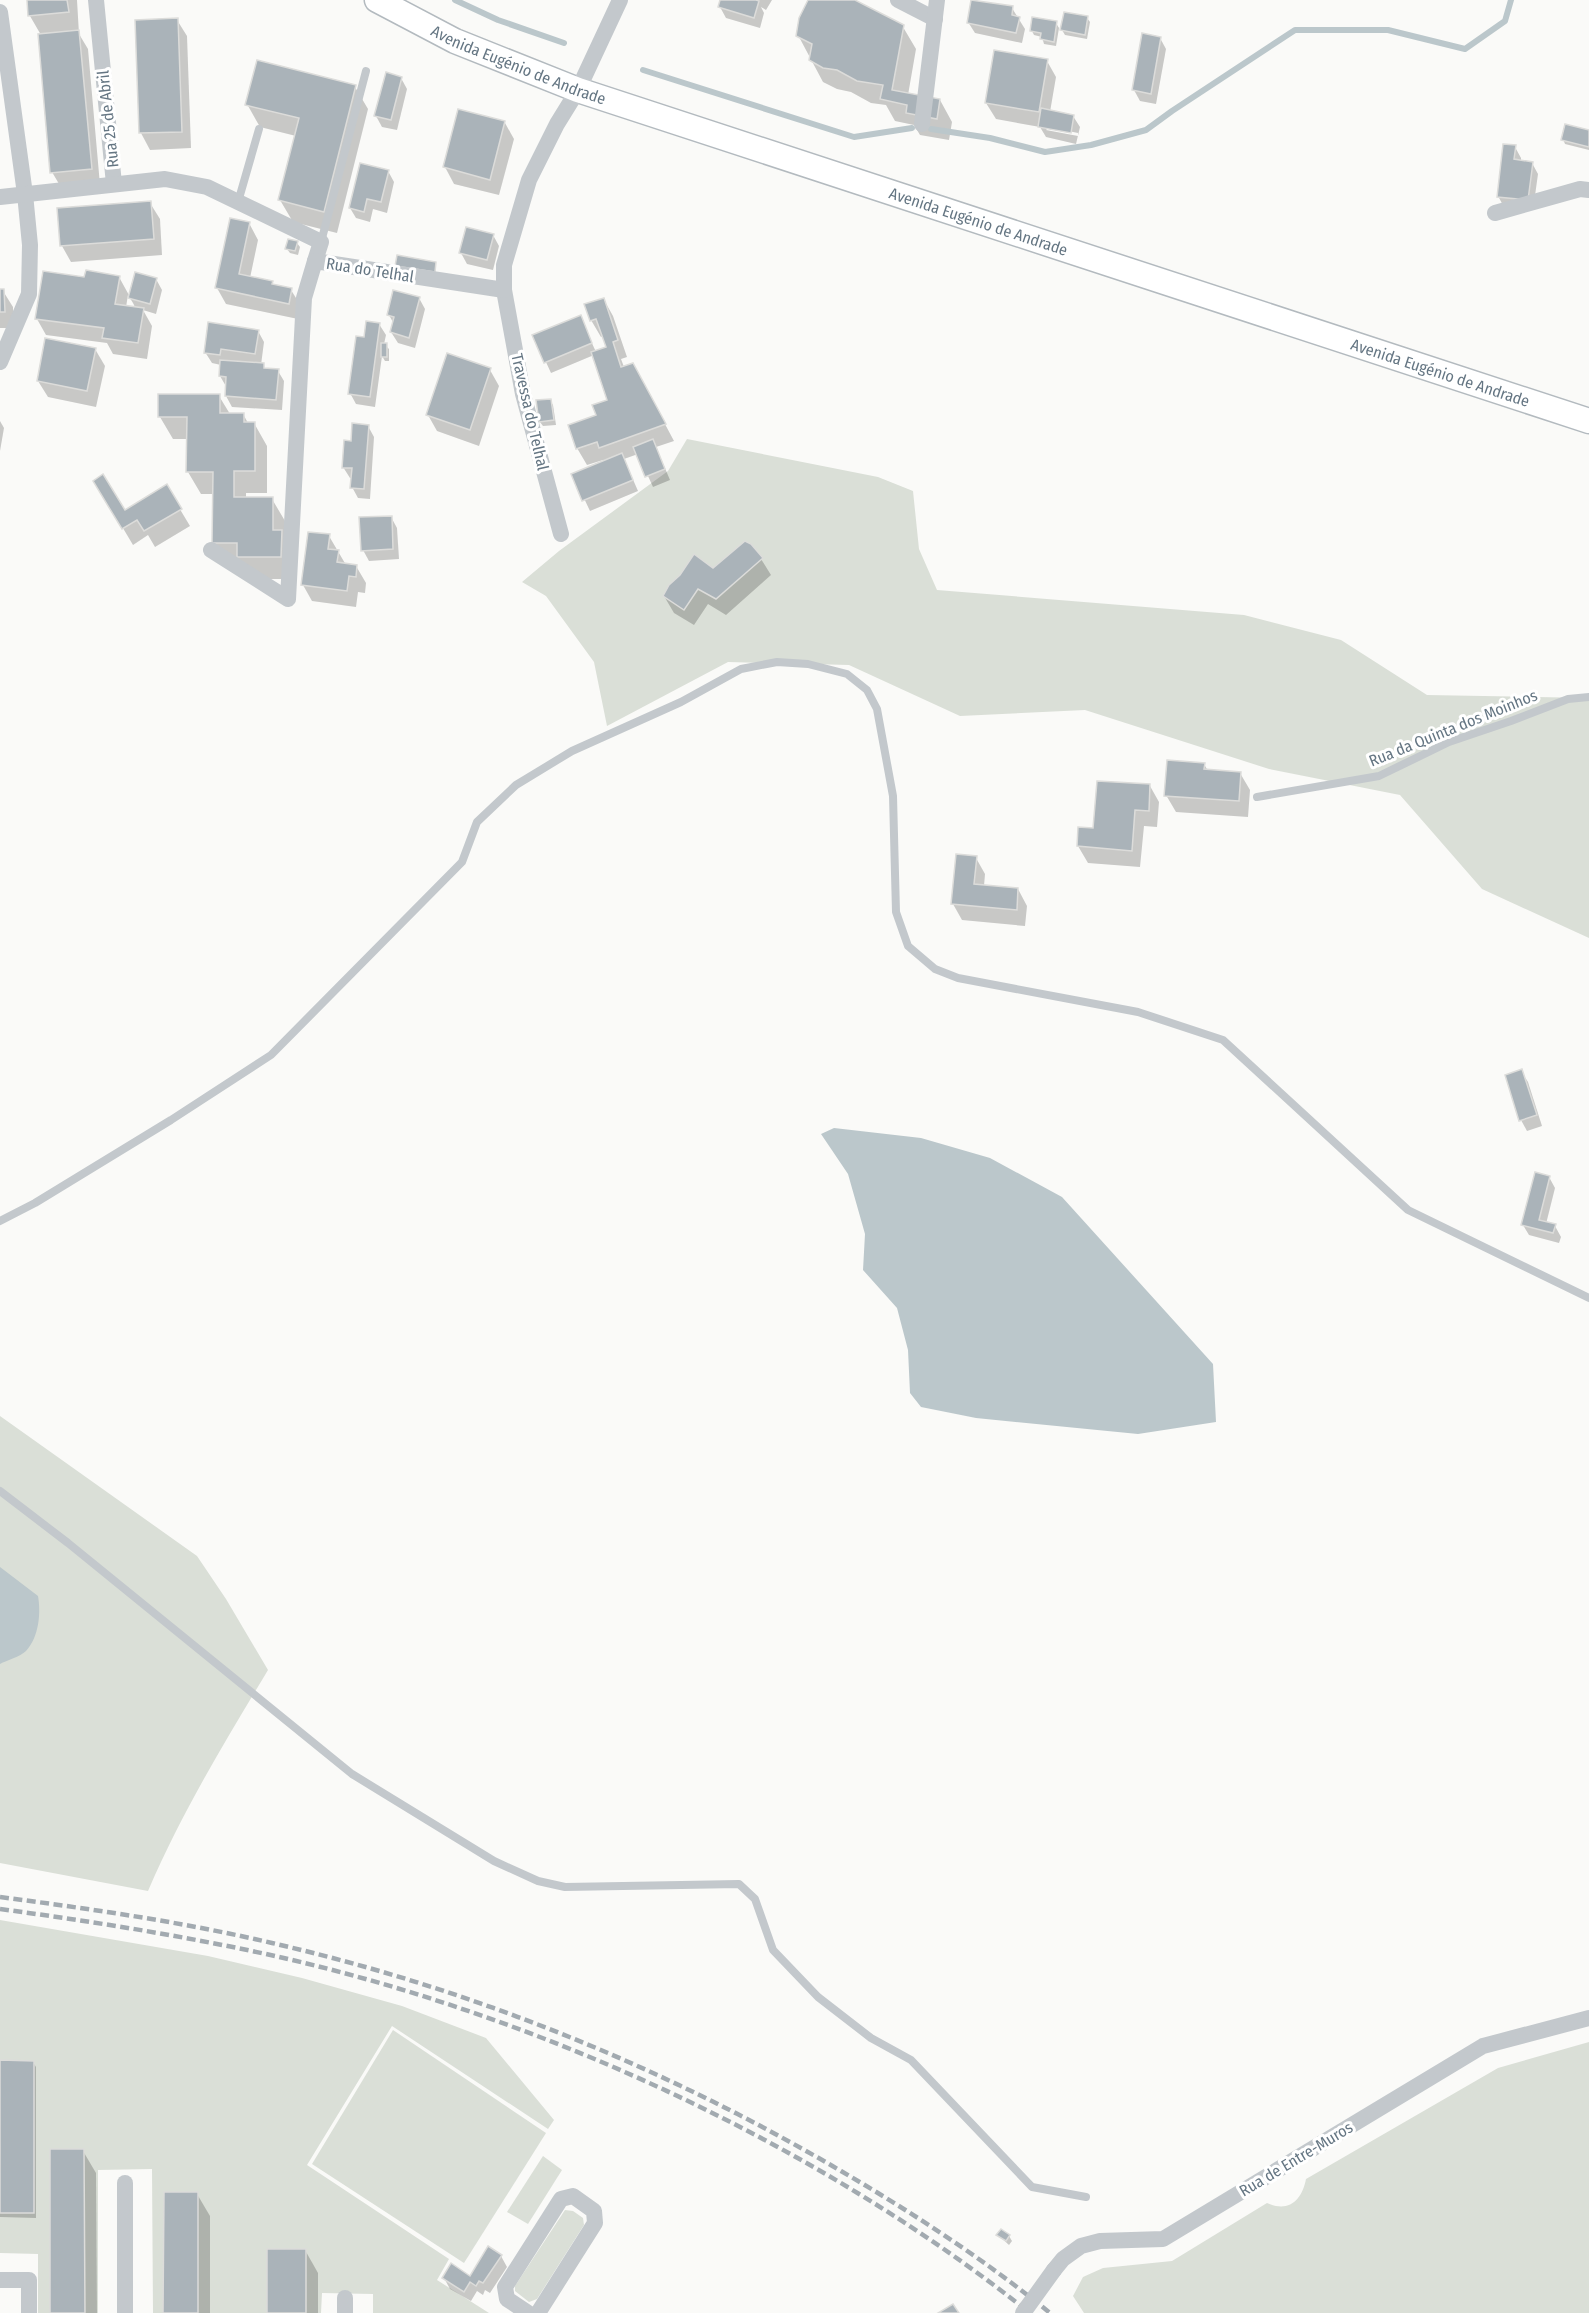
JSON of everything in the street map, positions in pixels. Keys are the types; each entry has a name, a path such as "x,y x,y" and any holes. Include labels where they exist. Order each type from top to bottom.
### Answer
{"main road":[{"name":"Avenida Eugénio de Andrade","path":"377,0 455,41 578,90 1589,421"}],"street":[{"name":"Rua 25 de Abril","path":"0,197 114,184 96,0"},
{"path":"504,290 504,265 529,180 578,90 620,0"},
{"path":"898,0 935,18"},
{"path":"922,124 937,0"},
{"path":"0,12 30,245 28,294 0,362"},
{"path":"114,184 165,179 207,187 321,242 315,261"},
{"path":"1495,213 1580,189 1589,190"},
{"name":"Rua do Telhal","path":"211,550 288,599 304,298 315,261 504,290"},
{"name":"Travessa do Telhal","path":"504,290 523,394 561,534"},
{"name":"Rua de Entre-Muros","path":"1023,2313 1062,2259 1081,2246 1100,2241 1163,2239 1483,2046 1589,2018"},
{"path":"125,2183 125,2313"},
{"path":"528,2313 507,2299 505,2287 561,2199 573,2196 594,2211 595,2223 538,2313"},
{"path":"0,2280 29,2280 29,2313"}],"lane":[{"path":"321,242 366,71"},
{"path":"238,202 259,129"},
{"path":"0,1221 35,1203 171,1120 271,1055 462,862 477,822 516,785 572,751 681,702 741,669 777,662 808,664 847,674 867,690 877,708 893,796 896,912 908,946 935,969 958,978 1138,1012 1223,1040 1408,1210 1589,1298"},
{"name":"Rua da Quinta dos Moinhos","path":"1257,797 1379,776 1449,742 1568,699 1589,697"},
{"path":"0,1491 68,1543 352,1774 494,1861 538,1881 565,1887 739,1884 755,1899 773,1950 818,1997 871,2038 911,2060 1032,2187 1086,2197"}],"shaded area":[{"path":"687,439 878,477 913,491 919,549 937,590 1244,615 1341,640 1427,695 1589,698 1589,938 1482,889 1400,795 1269,769 1085,710 960,716 849,665 728,662 607,726 594,662 546,596 522,582 559,551 668,471"},
{"path":"834,1128 921,1138 990,1158 1062,1197 1213,1364 1216,1422 1138,1434 976,1418 921,1407 910,1393 908,1350 897,1308 863,1270 865,1234 848,1174 821,1134"},
{"path":"0,1416 197,1556 226,1599 268,1670 189,1806 148,1891 0,1863"},
{"path":"0,1567 38,1596 39,1610 34,1639 26,1651 0,1664"},
{"path":"0,1920 208,1956 302,1978 402,2006 486,2038 554,2120 548,2129 392,2026 307,2165 449,2259 437,2280 489,2313 373,2313 373,2294 322,2293 321,2313 153,2313 152,2169 98,2170 98,2313 38,2313 38,2254 0,2253 0,2213 34,2213 34,2061 0,2060"},
{"path":"393,2030 546,2133 464,2263 312,2164"},
{"path":"1589,2042 1589,2313 1084,2313 1073,2296 1083,2277 1103,2268 1172,2261 1267,2203 1282,2206 1293,2203 1301,2193 1306,2179 1498,2068"},
{"path":"543,2156 562,2170 528,2224 507,2212"},
{"path":"565,2210 573,2211 583,2218 584,2225 537,2299 529,2302 515,2291 515,2286"}],"building":[{"path":"27,0 67,0 69,12 28,16"},
{"path":"720,0 759,1 754,18 718,7"},
{"path":"808,0 855,0 904,25 892,90 940,99 937,119 906,113 907,105 880,99 883,85 857,81 837,70 823,68 809,60 812,44 796,36 799,18"},
{"path":"971,0 1013,6 1012,15 1020,17 1016,33 967,23"},
{"path":"1064,12 1088,16 1085,35 1060,30"},
{"path":"1032,17 1057,21 1054,42 1040,39 1041,33 1030,31"},
{"path":"178,18 182,132 139,133 135,20"},
{"path":"79,30 92,169 50,173 38,34"},
{"path":"1142,33 1161,37 1151,94 1132,90"},
{"path":"994,50 1048,59 1039,112 985,103"},
{"path":"257,60 356,85 324,212 278,200 299,118 245,105"},
{"path":"386,72 402,77 391,120 374,116"},
{"path":"1041,108 1074,115 1071,133 1038,127"},
{"path":"458,109 505,121 490,180 443,167"},
{"path":"1565,124 1589,130 1589,147 1561,140"},
{"path":"1503,144 1516,145 1514,159 1533,162 1528,200 1497,197"},
{"path":"360,163 389,170 381,202 367,199 364,212 349,208"},
{"path":"151,201 154,239 60,246 57,208"},
{"path":"230,218 250,222 239,274 273,281 272,284 292,288 289,304 215,288"},
{"path":"466,227 494,234 487,260 459,253"},
{"path":"288,239 298,241 295,251 285,249"},
{"path":"397,255 436,262 435,272 395,266"},
{"path":"86,270 120,276 115,304 144,308 138,343 102,338 104,328 35,319 43,271 84,277"},
{"path":"135,272 157,278 150,304 128,298"},
{"path":"0,289 4,289 5,312 0,312"},
{"path":"393,290 420,297 409,338 390,332 394,317 387,315"},
{"path":"604,298 618,340 613,342 621,367 633,363 666,424 599,448 597,442 576,449 568,425 596,415 592,405 607,400 591,352 606,347 596,319 590,321 584,304"},
{"path":"581,315 592,343 544,363 532,335"},
{"path":"366,321 380,323 370,397 348,394 356,336 364,337"},
{"path":"208,322 259,330 255,354 221,349 220,355 204,353"},
{"path":"45,338 96,348 87,391 37,381"},
{"path":"381,343 387,343 387,357 381,357"},
{"path":"447,353 491,368 470,430 426,415"},
{"path":"220,360 264,363 264,368 279,369 276,400 225,396 226,377 219,376"},
{"path":"158,394 220,394 220,413 244,413 244,422 255,422 255,471 234,471 234,497 273,497 273,530 282,530 281,557 237,557 237,543 212,543 213,472 186,472 187,417 158,417"},
{"path":"551,399 554,420 539,422 536,400"},
{"path":"352,423 369,425 364,489 350,488 352,468 342,468 344,440 351,441"},
{"path":"653,439 665,469 645,477 633,447"},
{"path":"622,453 633,480 582,501 571,474"},
{"path":"103,474 125,510 167,484 182,509 144,531 137,520 122,529 93,481"},
{"path":"392,516 393,549 361,551 359,517"},
{"path":"308,532 330,534 328,549 339,550 337,562 357,565 356,577 349,576 347,591 301,585"},
{"path":"745,541 751,544 763,558 716,599 698,589 684,610 663,596 694,554 713,568"},
{"path":"1167,760 1205,763 1204,769 1241,772 1239,801 1164,796"},
{"path":"1097,781 1150,784 1149,811 1135,810 1132,851 1077,846 1078,827 1093,828"},
{"path":"956,854 977,856 974,884 1018,888 1017,910 951,904"},
{"path":"1522,1069 1537,1115 1519,1121 1505,1075"},
{"path":"1535,1172 1550,1176 1539,1220 1556,1224 1553,1233 1521,1225"},
{"path":"0,2060 34,2061 34,2213 0,2213"},
{"path":"50,2149 84,2149 85,2313 50,2313"},
{"path":"164,2192 198,2192 198,2313 163,2313"},
{"path":"1001,2229 1010,2235 1006,2241 996,2235"},
{"path":"488,2246 502,2255 483,2283 479,2281 476,2286 470,2282 464,2292 442,2278 451,2263 470,2276"},
{"path":"267,2249 306,2249 306,2313 267,2313"},
{"path":"953,2304 959,2313 938,2313"}],"waterway":[{"path":"455,0 498,20 564,43"},
{"path":"931,129 990,138 1045,152 1091,145 1146,130 1295,30 1388,30 1465,49 1505,21 1511,0"},
{"path":"643,70 854,137 912,128"}],"railway":[{"path":"0,1897 171,1922 272,1943 420,1983 565,2035 706,2098 841,2171 948,2238 1000,2274 1050,2313"},
{"path":"0,1909 133,1929 266,1954 367,1979 468,2011 569,2048 668,2092 764,2140 858,2193 946,2251 1030,2313"}]}
